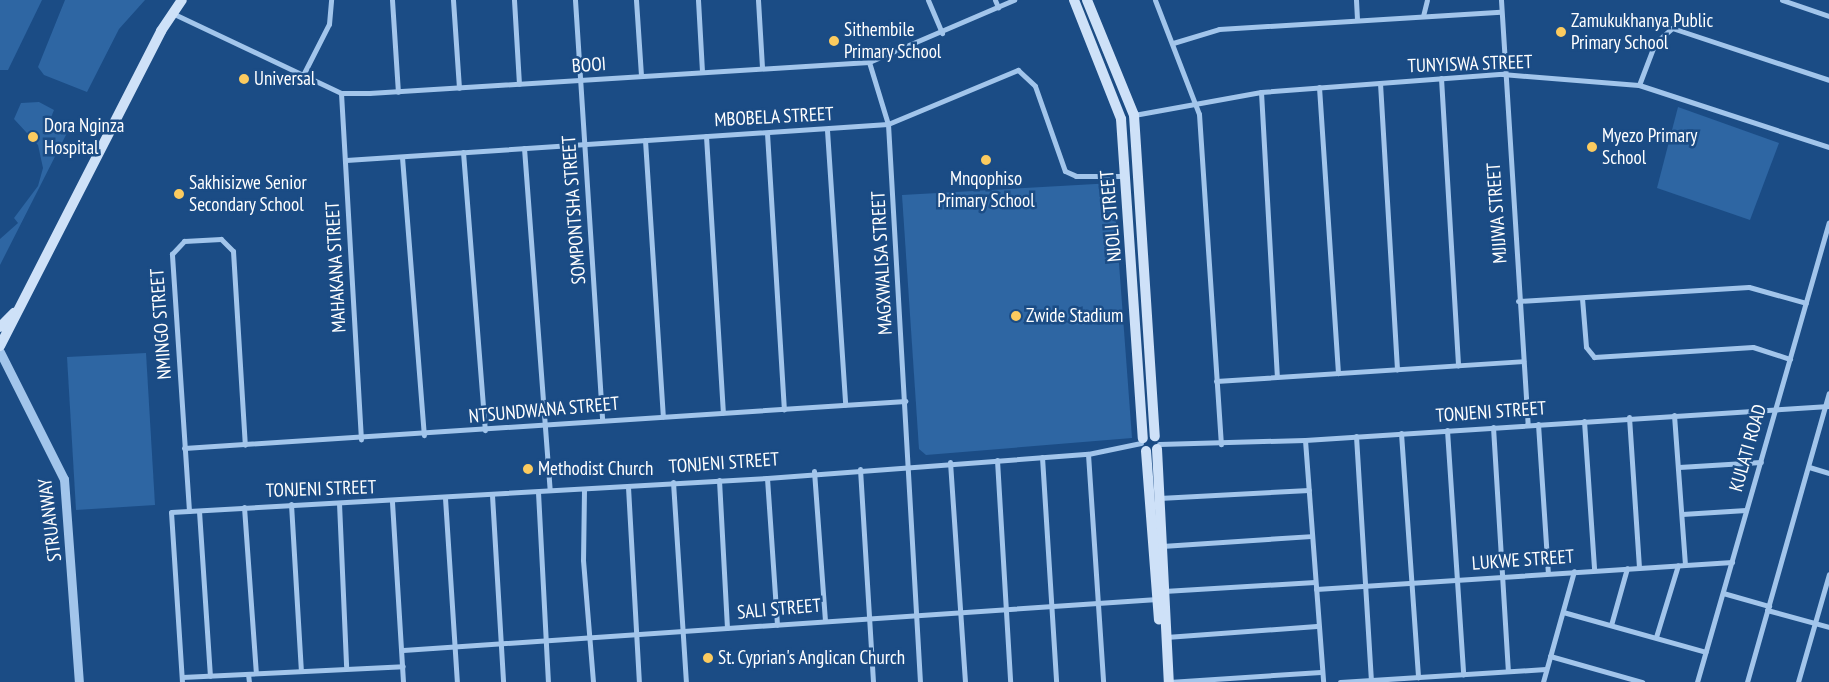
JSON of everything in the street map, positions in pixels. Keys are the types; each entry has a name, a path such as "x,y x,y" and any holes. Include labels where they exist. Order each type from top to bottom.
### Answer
{"main road":[{"path":"0,346 172,13 182,0"},
{"name":"NJOLI STREET","path":"1074,0 1118,102 1143,444 1166,638 1169,682"},
{"name":"NJOLI STREET","path":"1087,0 1134,115 1157,443 1164,682"},
{"path":"0,327 25,299"},
{"path":"1143,444 1157,443"},
{"path":"1143,444 1157,443"}],"street":[{"path":"303,75 329,24 331,0"},
{"path":"392,0 398,92"},
{"path":"453,0 459,88"},
{"path":"514,0 520,84"},
{"name":"SOMPONTSHA STREET","path":"575,0 602,419"},
{"path":"636,0 641,76"},
{"path":"698,0 702,72"},
{"path":"758,0 762,67"},
{"path":"928,0 942,33"},
{"path":"995,0 998,7"},
{"name":"BOOI","path":"172,13 341,93 398,92 762,67 869,62 942,33 1014,0"},
{"path":"1154,0 1196,102 1221,444"},
{"path":"1356,0 1357,19"},
{"path":"1423,16 1427,0"},
{"name":"MJIJWA STREET","path":"1500,0 1502,74 1528,424"},
{"path":"1782,0 1829,16"},
{"path":"1173,43 1209,30 1357,19 1500,12"},
{"path":"1639,85 1655,42 1672,28 1829,80"},
{"name":"MAGXWALISA STREET","path":"869,62 888,124 905,401 910,448 905,465 920,682"},
{"name":"MBOBELA STREET","path":"346,160 767,132 827,130 888,124 1018,70 1035,86 1065,171 1076,176 1124,176"},
{"name":"TUNYISWA STREET","path":"1134,115 1196,102 1260,92 1502,74 1639,85 1829,147"},
{"path":"1441,78 1458,365"},
{"path":"1380,83 1397,369"},
{"path":"1319,87 1338,373"},
{"path":"1260,92 1277,378"},
{"name":"MAHAKANA STREET","path":"341,93 361,439"},
{"path":"827,130 845,404"},
{"path":"767,132 784,409"},
{"path":"706,136 723,412"},
{"path":"645,140 663,416"},
{"path":"524,148 550,490"},
{"path":"463,152 485,430"},
{"path":"402,157 424,435"},
{"name":"KULATI ROAD","path":"1698,682 1829,223"},
{"name":"NMINGO STREET","path":"188,510 172,254 184,241 221,238 233,251 245,445"},
{"path":"1518,301 1749,287 1806,303"},
{"path":"1582,298 1586,347 1594,357 1753,347 1790,359"},
{"name":"STRUANWAY","path":"0,352 3,365 64,479 79,682"},
{"path":"1216,381 1523,361"},
{"path":"1747,682 1827,406 1829,393"},
{"name":"NTSUNDWANA STREET","path":"184,448 424,435 545,426 602,419 905,401"},
{"name":"TONJENI STREET","path":"1157,443 1221,444 1305,440 1629,417 1827,406"},
{"path":"1674,415 1685,565"},
{"path":"1629,417 1639,568"},
{"path":"1584,421 1594,569"},
{"path":"1538,424 1548,572"},
{"path":"1493,427 1508,672"},
{"path":"1447,430 1463,674"},
{"path":"1400,433 1418,677"},
{"path":"1356,436 1371,680"},
{"path":"1305,440 1317,626 1323,682"},
{"name":"TONJENI STREET","path":"182,680 171,512 290,504 392,502 550,490 628,487 673,482 767,478 814,471 1088,454 1143,444"},
{"path":"1088,454 1103,682"},
{"path":"1042,457 1056,682"},
{"path":"997,460 1010,682"},
{"path":"950,462 962,611 965,682"},
{"path":"1679,467 1761,462"},
{"path":"1809,467 1829,472"},
{"path":"860,469 873,682"},
{"path":"814,471 826,620"},
{"path":"767,478 778,625"},
{"path":"719,480 727,628"},
{"path":"673,482 686,682"},
{"path":"628,487 639,682"},
{"path":"584,490 592,682"},
{"path":"1158,498 1309,490"},
{"path":"538,492 544,640 548,682"},
{"path":"492,495 503,682"},
{"path":"445,498 457,682"},
{"path":"392,502 403,650 403,682"},
{"path":"339,503 346,666"},
{"path":"290,504 301,670"},
{"path":"244,507 256,673"},
{"path":"199,510 210,676"},
{"path":"1682,514 1746,510"},
{"path":"1161,546 1311,536"},
{"name":"LUKWE STREET","path":"1316,589 1594,569 1732,562"},
{"path":"1656,637 1678,566"},
{"path":"1611,625 1628,568"},
{"path":"1543,682 1574,571"},
{"path":"1798,682 1829,574"},
{"name":"SALI STREET","path":"403,650 589,636 778,625 869,617 1097,604 1160,595 1315,582"},
{"path":"1723,593 1829,627"},
{"path":"1563,612 1706,652"},
{"path":"1166,638 1317,626"},
{"path":"1550,656 1642,682"},
{"path":"182,680 210,676 346,666 403,666"},
{"path":"1340,682 1546,669"},
{"path":"1169,682 1321,672"},
{"path":"248,674 249,682"}],"shaded area":[{"path":"0,0 42,0 8,70 0,70"},
{"path":"65,0 145,0 119,29 87,92 44,75 38,67"},
{"path":"39,102 54,110 50,120 69,129 0,265 0,239 18,223 14,218 38,186 43,168 38,145 14,119 21,103"},
{"path":"1678,107 1779,143 1750,220 1657,188"},
{"name":"Zwide Stadium","path":"1113,183 1132,438 926,455 919,449 902,195"},
{"path":"146,353 155,505 76,510 67,357"}],"place":[{"name":"Zamukukhanya Public Primary School","path":"1561,32"},
{"name":"Sithembile Primary School","path":"834,41"},
{"name":"Universal","path":"244,79"},
{"name":"Dora Nginza Hospital","path":"33,137"},
{"name":"Myezo Primary School","path":"1592,147"},
{"name":"Mnqophiso Primary School","path":"986,160"},
{"name":"Sakhisizwe Senior Secondary School","path":"179,194"},
{"name":"Zwide Stadium","path":"1016,316"},
{"name":"Methodist Church","path":"528,469"},
{"name":"St. Cyprian's Anglican Church","path":"708,658"}]}
